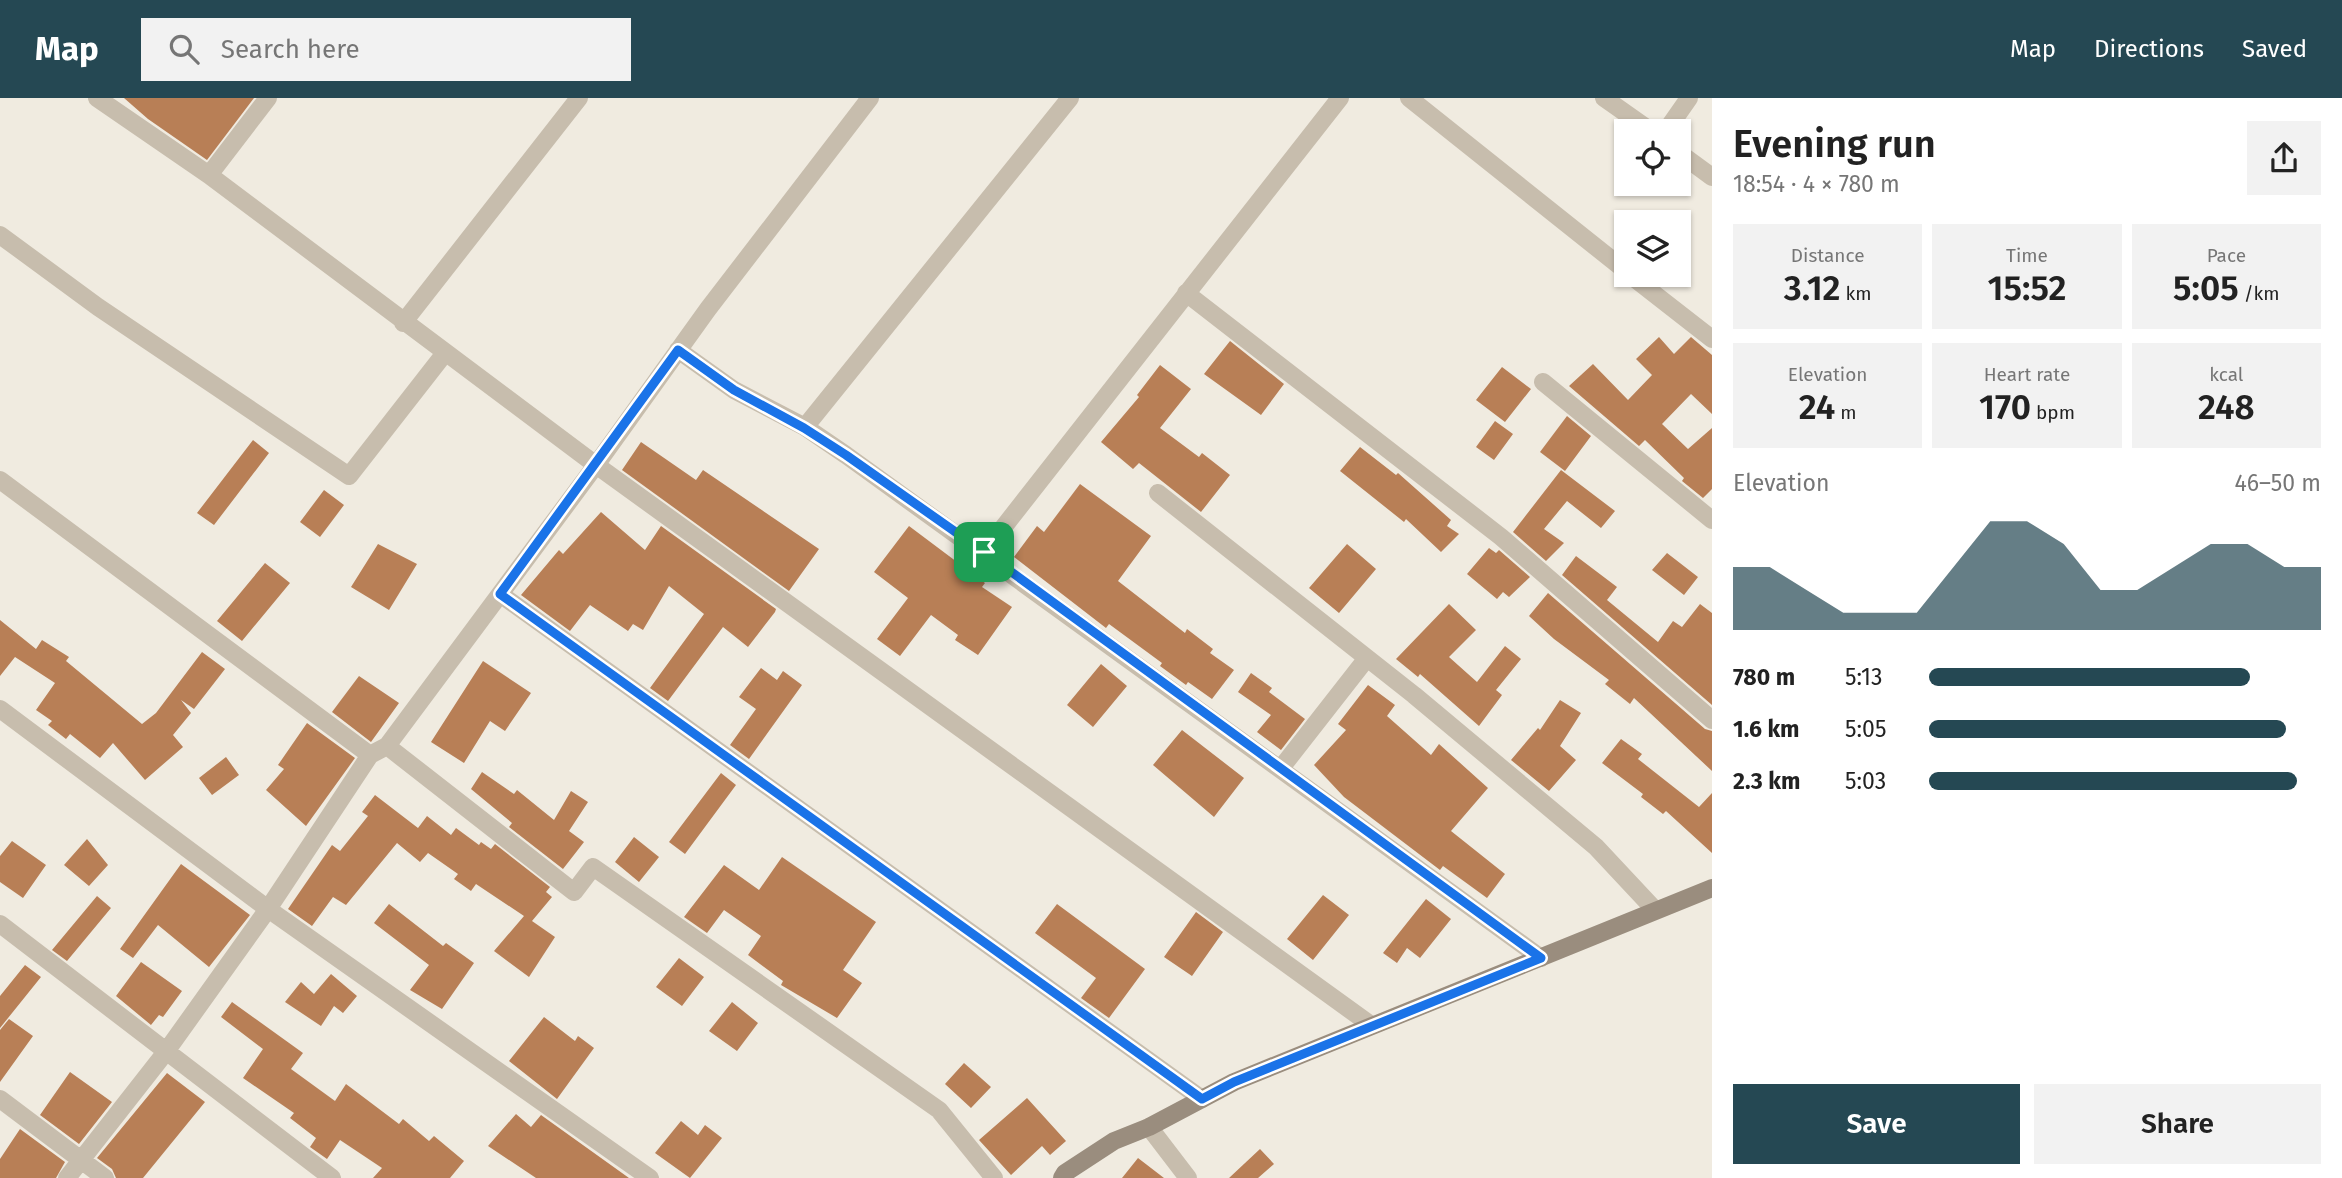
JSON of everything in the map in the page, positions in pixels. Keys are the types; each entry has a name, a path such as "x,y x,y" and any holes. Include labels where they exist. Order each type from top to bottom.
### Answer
{"main road":[{"path":"1062,1178 1065,1173 1114,1141 1149,1127 1234,1082 1541,958 1654,909 1712,888"}],"street":[{"path":"97,98 209,175 403,323 596,465 1371,1025"},
{"path":"209,175 268,98"},
{"path":"403,323 579,98"},
{"path":"67,1178 165,1053 268,909 370,755 387,746 678,350 870,98"},
{"path":"804,428 1070,98"},
{"path":"984,552 1340,98"},
{"path":"1409,98 1614,262"},
{"path":"1604,98 1634,119"},
{"path":"1674,119 1689,98"},
{"path":"1691,162 1712,177"},
{"path":"0,235 98,307 349,476 445,353"},
{"path":"1646,287 1712,340"},
{"path":"1186,293 1501,537 1712,720"},
{"path":"678,350 734,390 804,428 984,552 1541,958"},
{"path":"1543,383 1712,520"},
{"path":"0,480 370,755"},
{"path":"1158,492 1367,658 1596,847 1654,909"},
{"path":"500,594 1202,1099"},
{"path":"1281,768 1367,658"},
{"path":"0,709 268,909 649,1178"},
{"path":"387,746 574,892 593,867 939,1110 994,1178"},
{"path":"0,924 165,1053 332,1178"},
{"path":"0,1099 105,1178"},
{"path":"1149,1127 1188,1178"}],"building":[{"path":"124,98 254,98 207,160 148,119"},
{"path":"1659,337 1674,354 1691,337 1712,355 1712,414 1691,394 1662,424 1688,449 1712,428 1712,489 1703,498 1682,481 1684,478 1645,440 1639,446 1569,386 1593,364 1628,400 1652,375 1636,359"},
{"path":"1230,341 1284,384 1261,415 1204,374"},
{"path":"1160,365 1191,389 1160,428 1199,457 1202,453 1230,475 1201,512 1139,463 1133,469 1101,442 1139,397 1137,395"},
{"path":"1502,367 1531,389 1505,422 1476,400"},
{"path":"1567,416 1591,436 1565,471 1540,452"},
{"path":"1495,421 1513,434 1494,460 1476,447"},
{"path":"253,440 269,453 214,525 197,513"},
{"path":"641,442 696,480 703,470 819,549 789,591 622,470"},
{"path":"1360,447 1396,475 1398,473 1451,520 1447,526 1459,534 1441,552 1406,519 1404,522 1340,471"},
{"path":"1561,470 1615,511 1601,528 1567,501 1544,529 1564,543 1546,561 1513,532"},
{"path":"1080,484 1151,536 1118,581 1185,633 1187,629 1213,649 1210,653 1234,670 1212,699 1188,682 1186,685 1160,666 1162,663 1109,624 1106,628 1014,557 1037,526 1044,532"},
{"path":"324,490 344,505 320,537 300,522"},
{"path":"601,512 645,550 661,526 776,609 775,612 748,647 723,627 668,701 650,688 704,614 669,586 643,630 633,624 628,631 590,605 570,631 521,595 559,550 563,554"},
{"path":"909,526 985,583 982,587 1012,607 978,655 955,640 958,635 931,615 900,656 877,639 908,598 874,572"},
{"path":"378,544 417,564 389,610 351,587"},
{"path":"1347,544 1376,569 1339,613 1309,588"},
{"path":"1489,548 1496,553 1499,550 1530,577 1509,597 1503,592 1497,599 1467,574"},
{"path":"1667,553 1698,577 1684,595 1652,570"},
{"path":"1576,556 1617,587 1607,600 1658,642 1673,621 1682,627 1700,604 1712,613 1712,705 1562,575"},
{"path":"265,563 290,583 242,641 217,621"},
{"path":"1548,593 1705,729 1712,731 1712,771 1634,698 1630,704 1605,684 1609,680 1554,639 1529,616"},
{"path":"1449,604 1476,630 1449,657 1477,682 1505,646 1521,659 1496,690 1502,695 1479,726 1420,674 1418,677 1396,659"},
{"path":"0,620 36,649 42,640 69,657 66,661 142,724 156,713 202,652 225,669 194,709 181,700 191,713 173,735 183,747 145,780 113,743 100,758 70,734 66,739 48,725 52,721 36,710 55,683 15,657 0,676"},
{"path":"483,661 531,693 505,731 490,721 464,763 431,742"},
{"path":"1101,664 1127,686 1093,727 1067,705"},
{"path":"761,668 777,680 783,671 802,685 749,759 730,745 756,709 739,697"},
{"path":"1251,673 1272,688 1269,692 1305,719 1281,750 1257,732 1271,715 1238,692"},
{"path":"359,676 399,703 371,742 332,712"},
{"path":"1368,685 1395,705 1387,716 1431,755 1439,744 1488,788 1451,831 1505,874 1487,898 1443,866 1440,870 1344,797 1314,765 1346,730 1338,724"},
{"path":"1560,700 1581,713 1560,746 1576,760 1549,791 1511,760 1538,728 1540,730"},
{"path":"307,723 355,758 306,826 266,790 284,769 278,765"},
{"path":"1182,730 1244,778 1214,817 1153,765"},
{"path":"1621,739 1642,754 1638,759 1699,807 1712,793 1712,853 1666,811 1663,814 1641,797 1643,794 1602,763"},
{"path":"226,757 239,775 212,795 199,778"},
{"path":"482,772 514,794 517,790 554,820 571,791 588,802 569,831 584,842 563,869 509,827 512,823 471,789"},
{"path":"721,773 736,785 685,854 669,842"},
{"path":"375,795 418,828 427,816 451,835 456,828 479,845 481,842 491,849 495,844 550,887 546,892 552,897 532,921 555,937 529,977 494,951 524,916 476,884 471,891 454,879 458,874 428,853 420,862 397,843 346,905 333,897 312,926 288,909 332,845 340,851 368,816 362,812"},
{"path":"634,837 659,857 639,882 615,862"},
{"path":"87,839 108,865 89,886 64,865"},
{"path":"12,841 46,865 23,898 0,882 0,856"},
{"path":"782,857 876,922 843,970 862,983 837,1018 781,985 783,981 748,955 761,936 724,910 707,933 684,917 724,865 759,890"},
{"path":"181,864 250,915 209,967 158,925 133,958 120,949"},
{"path":"1323,895 1349,915 1313,960 1287,939"},
{"path":"97,896 111,908 67,961 52,950"},
{"path":"1426,899 1451,919 1420,958 1407,948 1397,963 1383,953"},
{"path":"389,904 443,946 446,943 474,963 442,1009 410,990 429,965 374,923"},
{"path":"1057,904 1145,969 1109,1018 1081,998 1096,978 1035,933"},
{"path":"1196,912 1223,932 1192,976 1164,957"},
{"path":"679,958 704,977 682,1006 656,987"},
{"path":"141,962 182,991 163,1017 159,1015 151,1025 116,996"},
{"path":"25,965 41,977 0,1028 0,996"},
{"path":"331,974 357,996 343,1013 334,1006 321,1026 285,1002 301,982 314,994"},
{"path":"232,1002 303,1053 291,1069 335,1101 346,1084 399,1124 403,1119 429,1141 434,1136 464,1161 450,1178 373,1178 382,1168 340,1140 327,1159 310,1147 316,1138 290,1118 294,1113 243,1078 263,1049 221,1017"},
{"path":"732,1002 758,1023 737,1051 709,1031"},
{"path":"544,1017 575,1041 578,1036 594,1048 557,1099 509,1061"},
{"path":"9,1019 33,1036 0,1082 0,1030"},
{"path":"964,1063 991,1087 971,1108 945,1084"},
{"path":"70,1072 112,1102 79,1144 40,1115"},
{"path":"167,1073 205,1102 143,1178 116,1178 112,1169 97,1158"},
{"path":"1027,1098 1066,1141 1050,1155 1042,1146 1011,1175 979,1140"},
{"path":"516,1114 531,1127 541,1115 629,1178 536,1178 488,1146"},
{"path":"681,1121 698,1135 705,1125 722,1138 690,1178 655,1153"},
{"path":"20,1129 65,1162 56,1178 0,1178 0,1159"},
{"path":"1260,1149 1274,1164 1258,1178 1229,1178"},
{"path":"1138,1158 1164,1178 1122,1178"}],"route":[{"path":"678,350 734,390 804,428 846,455 984,552 1541,958 1371,1025 1234,1082 1202,1099 500,594 678,350"}]}
